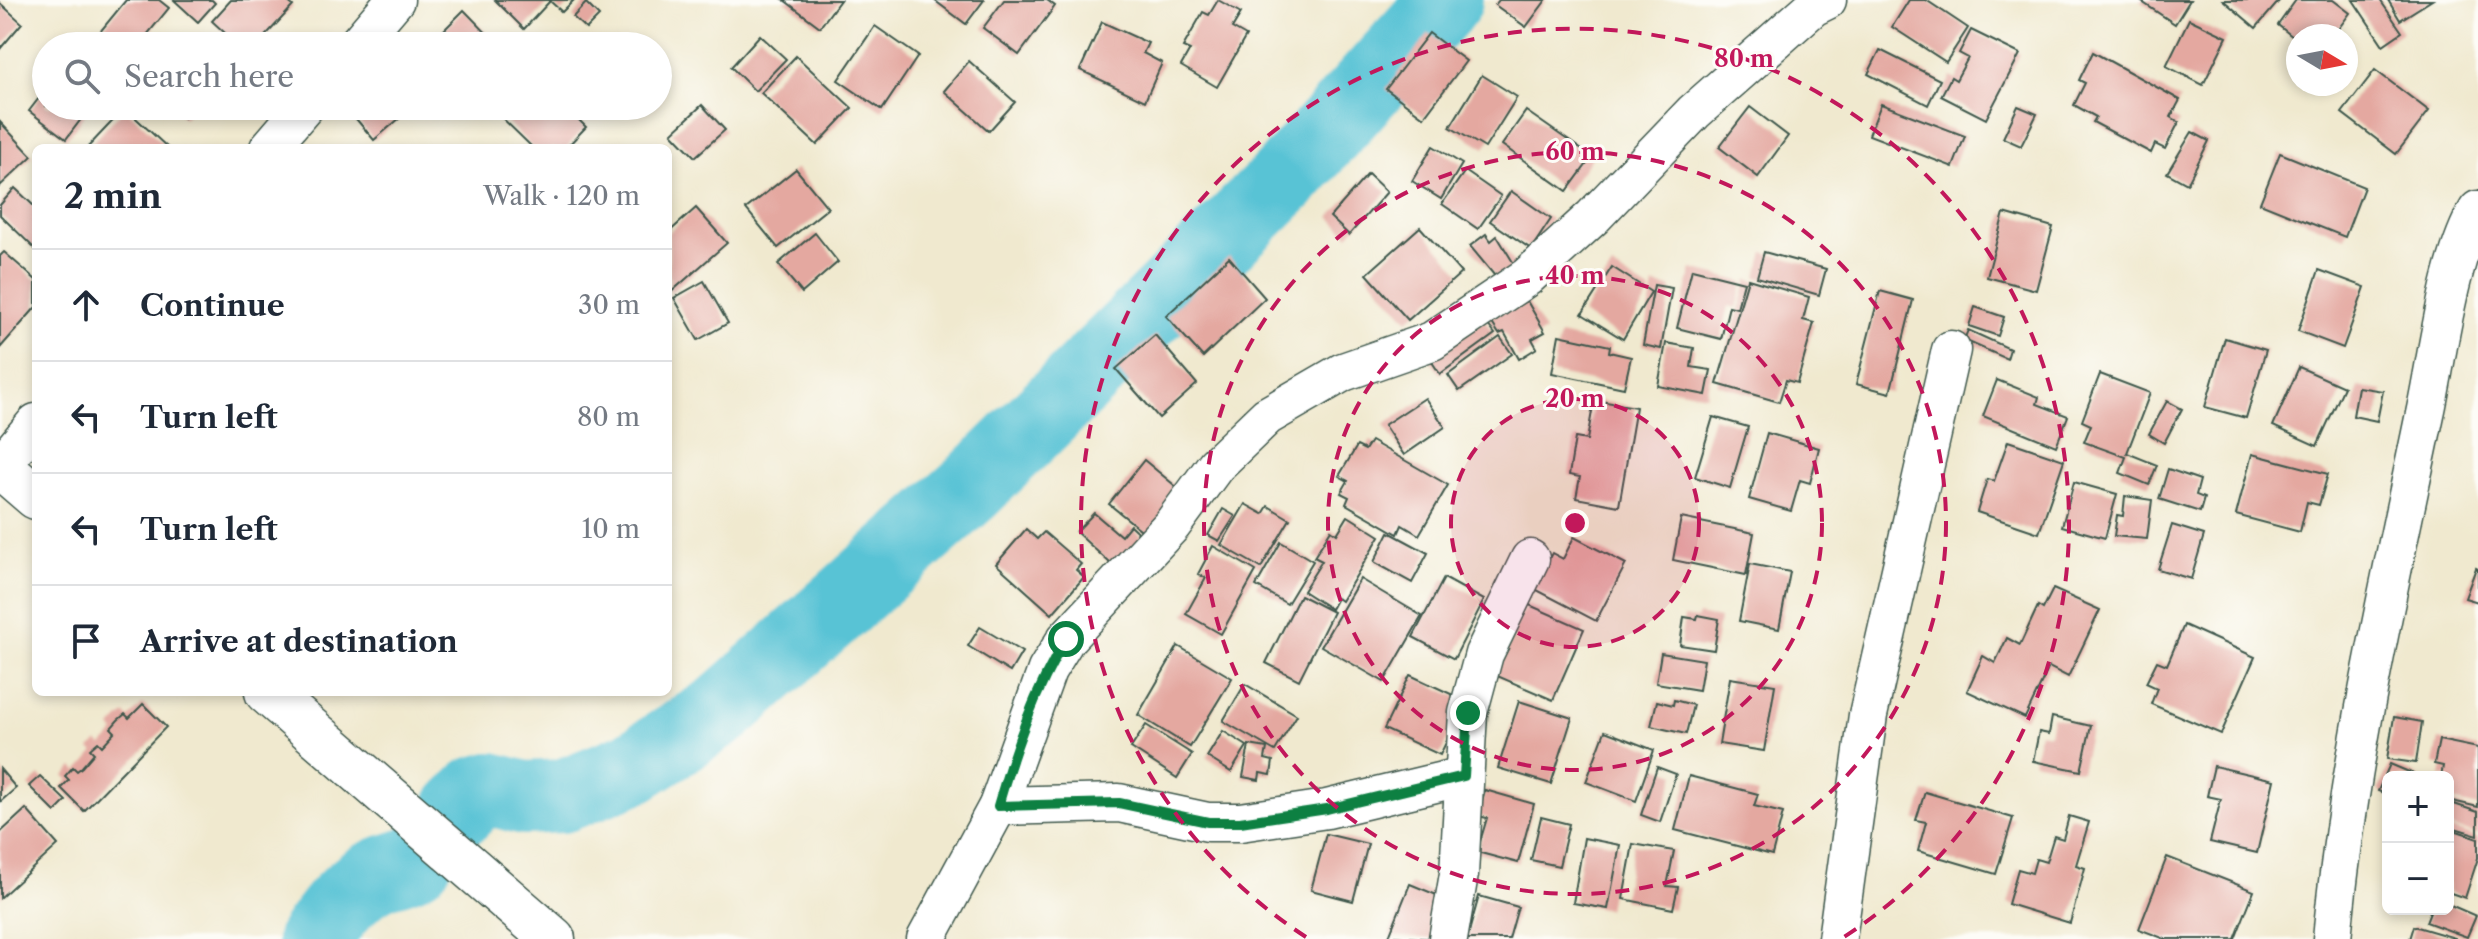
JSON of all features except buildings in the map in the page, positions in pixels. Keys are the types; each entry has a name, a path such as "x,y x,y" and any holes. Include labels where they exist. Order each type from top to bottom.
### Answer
{"street":[{"path":"368,32 395,0"},
{"path":"926,939 998,806 1047,670 1066,639 1163,535 1216,465 1267,416 1343,372 1432,341 1527,277 1593,217 1735,74 1813,7 1827,0"},
{"path":"272,144 293,120"},
{"path":"2332,939 2342,837 2377,646 2451,289 2468,226 2478,210"},
{"path":"1837,939 1868,715 1951,350"},
{"path":"32,428 0,466 32,494"},
{"path":"1448,939 1459,874 1468,713 1484,654 1530,559"},
{"path":"272,696 553,939"},
{"path":"998,806 1119,803 1208,822 1240,822 1327,809 1464,776"}],"waterway":[{"path":"459,811 477,793 491,789 525,798 562,796 632,768 722,710 970,489 1284,180 1446,0"},
{"path":"314,939 335,910 361,885 416,860"}],"route":[{"path":"1066,639 1047,670 1031,708 998,806 1119,803 1208,822 1240,822 1327,809 1464,776 1468,713"}]}
